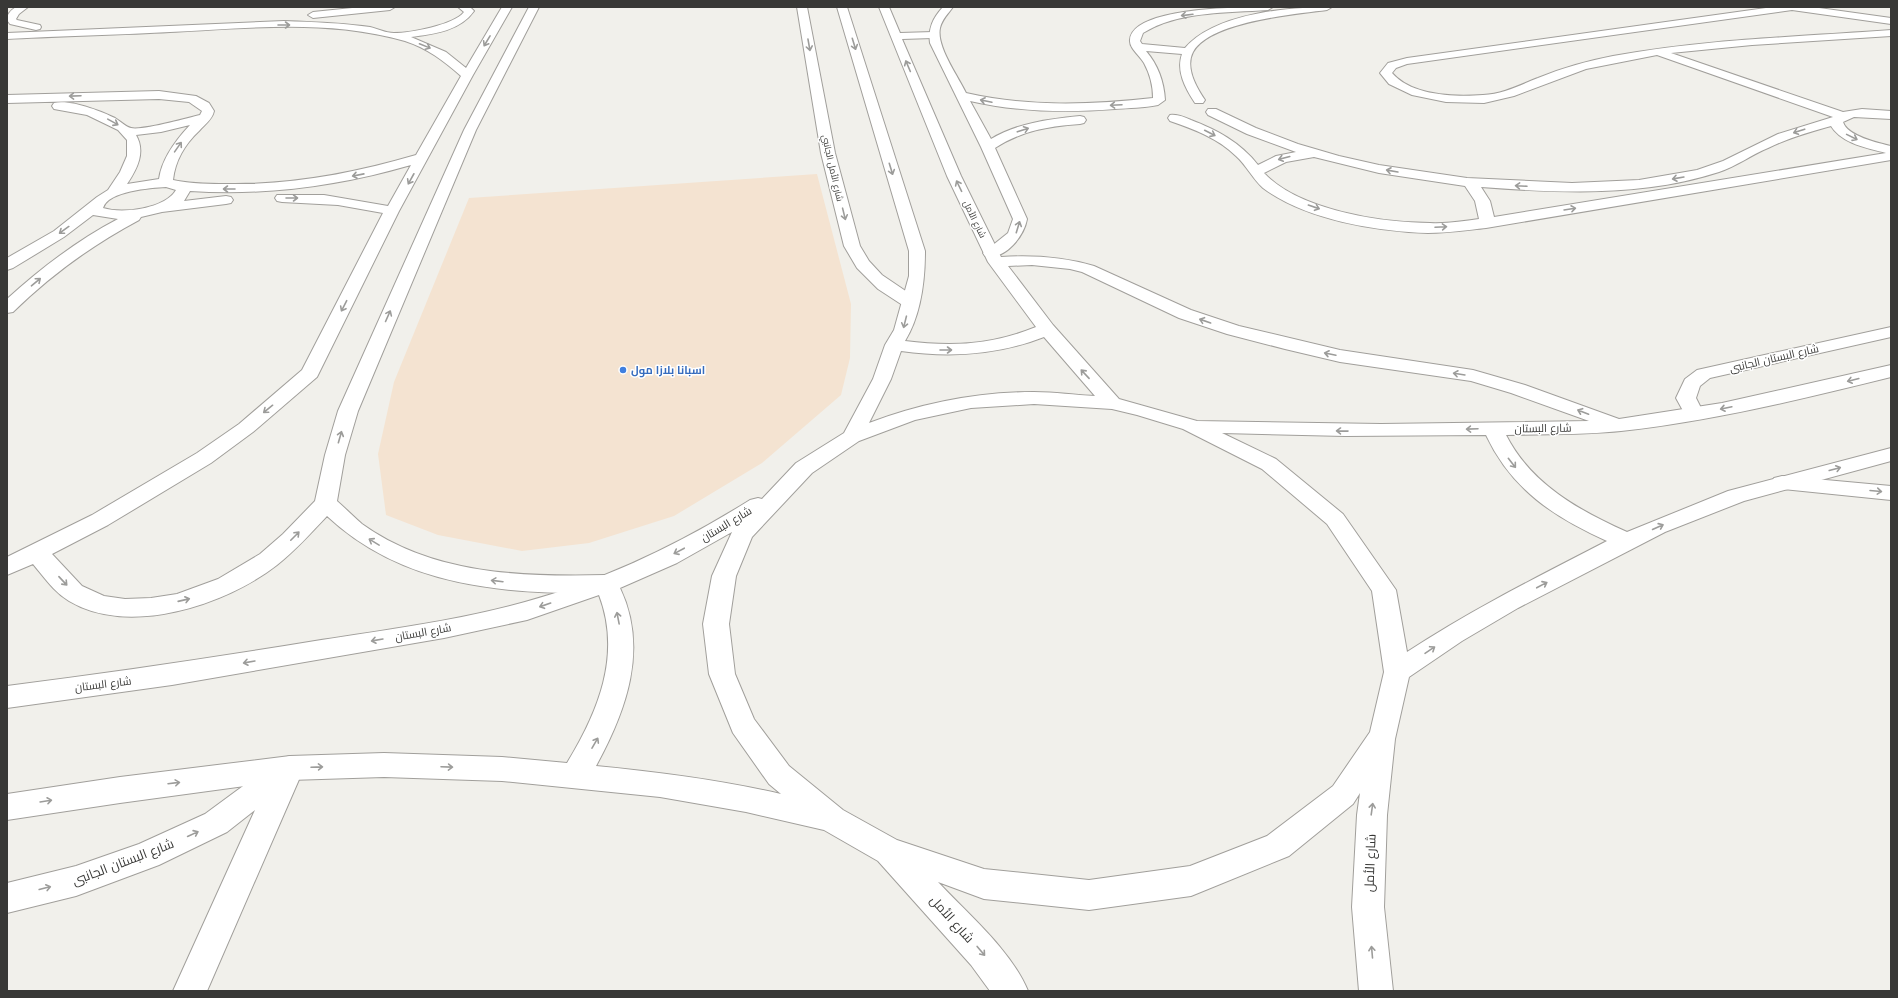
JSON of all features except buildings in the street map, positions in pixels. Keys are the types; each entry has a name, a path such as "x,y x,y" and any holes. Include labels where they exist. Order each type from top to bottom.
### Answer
{"street":[{"path":"23,7 12,15 11,19 14,22 36,27"},
{"path":"7,28 302,15 390,7"},
{"path":"392,35 431,30 460,21 467,16 469,11 463,7"},
{"path":"7,567 100,520 204,458 252,423 310,373 392,211 467,75 507,7"},
{"path":"37,552 78,596 100,604 128,609 164,605 197,598 235,580 267,561 290,542 326,503 335,455 353,397 470,130 534,7"},
{"name":"شارع الأمل الجانبي","path":"802,7 828,153 852,246 859,260 870,274 885,288 910,302"},
{"path":"842,7 917,251 917,276 903,330 894,345 882,379 852,437"},
{"name":"شارع الأمل","path":"884,7 954,176 993,258 1047,330 1112,403"},
{"path":"948,7 937,20 933,35 935,43 988,147 1020,219 1020,226 1013,237 993,258"},
{"path":"1162,111 1157,84 1152,68 1137,47 1134,40 1136,33 1144,27 1156,22 1178,17 1268,7"},
{"path":"1198,100 1190,85 1185,70 1188,51 1201,38 1210,33 1254,18 1327,7"},
{"path":"1891,21 1793,7 1408,61 1395,64 1389,68 1386,73 1389,78 1398,85 1412,91 1449,98 1484,99 1513,94 1549,77 1592,64 1658,53 1753,42 1891,33"},
{"path":"1828,7 1891,15"},
{"path":"1232,11 1254,18"},
{"path":"7,36 286,25 355,29 392,35 411,40 440,52 460,67 467,75"},
{"path":"22,35 36,27"},
{"path":"895,36 933,35"},
{"path":"1137,47 1188,51"},
{"path":"1658,53 1839,119"},
{"path":"85,110 100,102 123,95"},
{"path":"7,99 159,95 192,99 205,106 208,111 206,118 187,136 173,154 167,174 173,185 183,190 182,194 177,200 148,211 93,239 10,300"},
{"path":"961,95 994,103 1033,107 1084,107 1162,111 1197,118 1212,112 1257,134 1315,154 1378,168 1469,182 1572,187 1661,181 1708,171 1726,165 1752,149 1783,136 1851,114 1887,114"},
{"path":"1162,111 1178,97 1198,100 1212,107 1212,112"},
{"path":"7,104 53,105 85,110 108,119 129,132 133,140 133,159 129,170 112,194"},
{"path":"1162,111 1211,133 1226,142 1249,162 1256,173 1268,184 1286,196 1336,215 1366,222 1430,228 1486,223 1891,156"},
{"path":"988,147 1009,134 1037,125 1071,120 1143,116"},
{"path":"129,132 161,128 206,118"},
{"path":"1839,119 1839,129 1849,135 1864,142 1891,150"},
{"path":"1256,173 1272,162 1299,155 1315,154"},
{"path":"7,265 59,234 101,200 112,194 139,186 173,185 236,189 300,184 365,173 423,157"},
{"path":"1469,182 1482,198 1486,207 1486,223"},
{"path":"95,206 96,211 112,216 235,199 306,198 352,202 392,211"},
{"path":"993,258 1071,264 1088,269 1185,314 1233,330 1285,344 1340,356 1473,376 1518,389 1620,425"},
{"path":"894,345 929,350 966,350 1002,345 1047,330"},
{"name":"شارع البستان الجانبى","path":"1694,414 1686,398 1692,383 1704,374 1891,332"},
{"name":"شارع البستان","path":"1190,425 1332,431 1407,432 1493,429 1558,429 1620,425 1694,414 1831,386 1891,371"},
{"path":"1383,735 1343,795 1278,846 1191,881 1089,895 984,884 888,851 832,819 780,775 743,725 722,674 716,624 724,576 742,534 804,468 852,437 909,415 971,402 1034,398 1112,403 1190,425 1270,464 1335,519 1384,590 1397,672 1465,627 1627,541 1697,510 1736,496 1891,454"},
{"path":"1493,429 1509,459 1524,477 1544,495 1570,513 1627,541"},
{"name":"شارع البستان","path":"7,697 172,675 444,629 527,611 606,584 669,557 723,527 770,497 804,468"},
{"path":"1782,483 1891,493"},
{"path":"326,503 341,519 387,550 416,562 449,572 485,580 524,584 606,584 616,609 622,637 621,668 613,702 601,731 575,776"},
{"name":"شارع الأمل","path":"1376,991 1368,907 1372,815 1383,735 1397,672"},
{"path":"7,807 120,790 290,768 384,765 502,769 660,785 738,798 832,819"},
{"path":"190,991 290,768"},
{"name":"شارع البستان الجانبى","path":"7,898 76,881 148,855 216,823 290,768"},
{"name":"شارع الأمل","path":"888,851 928,892 983,953 1011,991"}],"shaded area":[{"name":"اسبانا بلازا مول","path":"817,174 851,304 850,358 841,395 762,463 674,516 589,543 522,551 438,535 386,515 378,454 394,382 469,198"}],"place":[{"name":"اسبانا بلازا مول","path":"623,370"}]}
